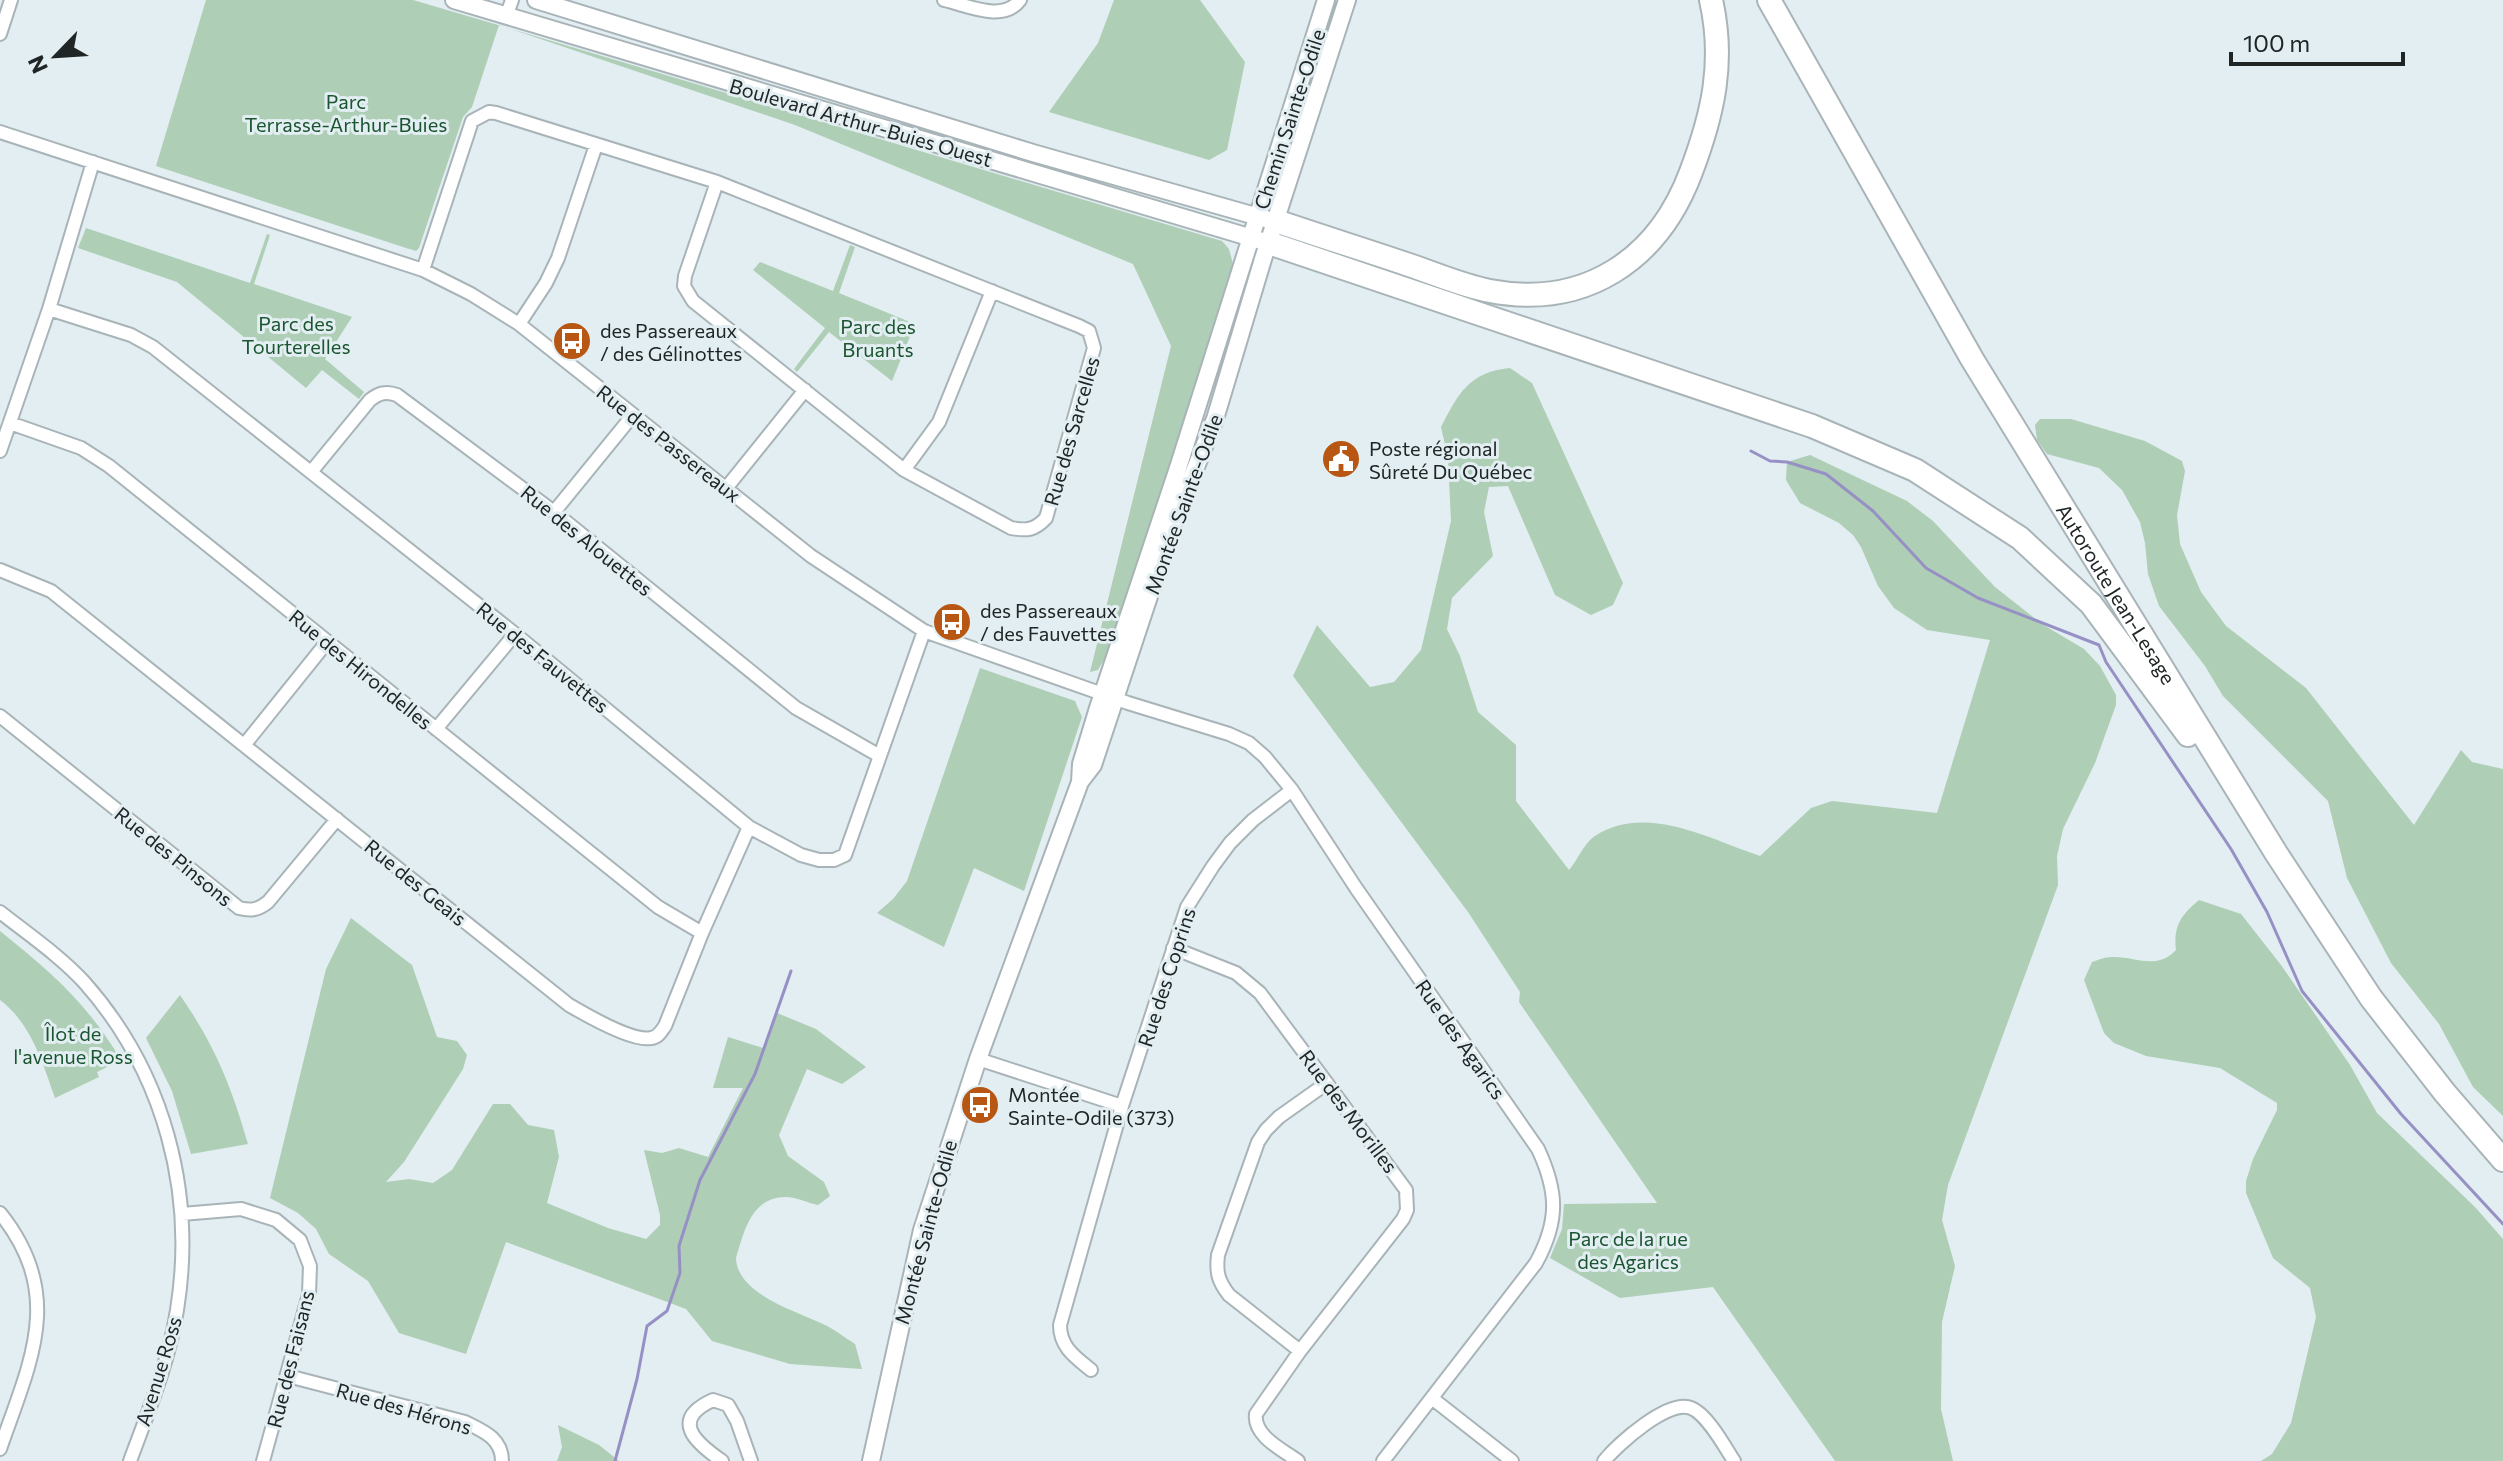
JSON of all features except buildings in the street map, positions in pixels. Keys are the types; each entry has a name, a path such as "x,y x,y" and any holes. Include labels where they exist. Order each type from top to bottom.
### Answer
{"highway":[{"path":"1267,219 1490,291 1535,295 1573,291 1607,277 1634,258 1661,226 1685,188 1705,135 1717,83 1718,31 1711,0"},
{"name":"Autoroute Jean-Lesage","path":"1769,0 1972,359 2276,853 2371,998 2445,1093 2503,1160"},
{"path":"1260,240 1812,426 1915,470 2020,538 2091,604 2276,853"}],"main road":[{"name":"Boulevard Arthur-Buies Ouest","path":"454,0 498,9 1260,240"},
{"name":"Boulevard Arthur-Buies Ouest","path":"536,0 1033,153 1267,219"},
{"name":"Chemin Sainte-Odile","path":"1267,219 1326,0"},
{"name":"Chemin Sainte-Odile","path":"1267,219 1347,0"},
{"name":"Montée Sainte-Odile","path":"871,1461 922,1230 978,1059 1080,782 1093,765 1109,696 1215,419 1267,219"}],"street":[{"path":"0,34 11,0"},
{"path":"498,9 512,0"},
{"path":"944,0 1001,12 1015,6 1020,0"},
{"name":"Rue des Sarcelles","path":"423,270 472,121 489,112 717,182 1089,331 1094,348 1046,518 1037,527 1026,530 1011,528 904,470 693,301 684,286 688,265 717,182"},
{"name":"Rue des Passereaux","path":"0,132 423,270 471,294 519,324 811,556 924,631 1109,696"},
{"path":"519,324 558,258 596,145"},
{"path":"0,451 49,309 93,162"},
{"path":"904,470 939,422 992,291"},
{"name":"Rue des Fauvettes","path":"49,309 131,335 153,347 515,634 749,827 801,855 819,860 834,860 845,855 924,631"},
{"path":"727,487 805,390"},
{"name":"Rue des Alouettes","path":"311,472 370,400 389,392 397,395 554,512 796,708 878,755"},
{"path":"554,512 633,415"},
{"name":"Rue des Hirondelles","path":"10,423 81,448 109,466 658,907 702,933"},
{"name":"Rue des Geais","path":"0,570 51,591 569,1005 589,1017 640,1037 649,1039 657,1036 665,1026 749,827"},
{"path":"436,729 515,634"},
{"path":"245,744 327,642"},
{"name":"Rue des Agarics","path":"1109,696 1229,734 1249,743 1265,757 1292,790 1356,888 1538,1149 1552,1188 1553,1222 1548,1241 1536,1263 1383,1461"},
{"name":"Rue des Pinsons","path":"0,716 239,908 249,911 268,902 337,819"},
{"name":"Rue des Coprins","path":"1091,1370 1065,1347 1060,1325 1122,1106 1187,907 1213,866 1253,820 1292,790"},
{"name":"Avenue Ross","path":"0,912 83,981 129,1043 163,1114 177,1171 183,1262 177,1312 165,1364 130,1461"},
{"name":"Rue des Morilles","path":"1173,948 1225,967 1248,981 1260,993 1406,1190 1407,1210 1403,1219 1259,1408 1255,1420 1259,1431 1298,1461"},
{"path":"978,1059 1122,1106"},
{"path":"1300,1351 1229,1295 1216,1270 1218,1255 1258,1142 1279,1117 1327,1083"},
{"name":"Rue des Faisans","path":"182,1214 241,1209 276,1220 300,1240 310,1266 309,1294 263,1461"},
{"path":"0,1213 25,1250 39,1307 35,1346 0,1449"},
{"name":"Rue des Hérons","path":"288,1376 465,1422 490,1434 499,1444 502,1461"},
{"path":"1433,1399 1512,1461"},
{"path":"722,1461 699,1444 690,1429 693,1413 713,1400 728,1405 751,1461"},
{"path":"1604,1461 1616,1447 1650,1421 1680,1406 1692,1408 1702,1415 1734,1461"}],"green space":[{"name":"Parc Terrasse-Arthur-Buies","path":"206,0 413,0 499,25 472,107 463,117 416,251 156,166"},
{"path":"1114,0 1200,0 1245,62 1227,150 1209,160 1049,112 1098,43"},
{"path":"507,28 1222,241 1229,249 1233,264 1108,658 1098,670 1090,672 1171,346 1133,264 795,125"},
{"name":"Parc des Tourterelles","path":"86,228 250,283 267,234 270,235 254,284 352,317 325,359 364,392 359,399 322,370 306,388 177,282 78,248"},
{"name":"Parc des Bruants","path":"850,245 855,247 839,293 915,324 892,381 829,332 797,372 794,369 825,328 753,270 760,262 833,291"},
{"name":"Parc de la rue des Agarics","path":"1510,368 1532,383 1623,583 1613,605 1591,615 1555,595 1508,486 1489,487 1484,512 1493,556 1452,598 1447,629 1460,656 1478,712 1516,745 1516,801 1569,870 1595,836 1635,823 1678,827 1760,856 1811,808 1832,801 1937,813 1990,640 1927,630 1894,608 1878,586 1853,535 1839,523 1800,503 1786,480 1787,462 1810,455 1907,501 1933,521 1995,587 2042,624 2084,649 2100,666 2116,695 2116,705 2095,763 2063,829 2057,856 2058,885 1948,1185 1942,1220 1955,1266 1942,1322 1941,1409 1953,1461 1835,1461 1713,1287 1620,1298 1550,1258 1562,1229 1564,1204 1657,1203 1519,1002 1520,992 1468,912 1293,676 1317,625 1370,687 1394,682 1421,650 1451,521 1448,458 1441,427 1466,387 1484,374"},
{"path":"2040,419 2071,419 2145,441 2182,461 2185,471 2177,515 2180,544 2201,592 2226,626 2306,688 2414,825 2461,750 2472,762 2503,769 2503,1116 2473,1087 2439,1024 2391,963 2347,878 2328,801 2223,696 2205,666 2159,606 2148,574 2140,522 2122,490 2099,468 2047,454 2037,440 2035,425"},
{"path":"980,668 1075,701 1082,717 1024,891 974,868 944,947 877,913 907,881"},
{"path":"2199,900 2241,914 2281,965 2350,1065 2377,1113 2475,1207 2503,1239 2503,1461 2261,1461 2272,1454 2291,1423 2316,1317 2310,1288 2273,1258 2246,1193 2246,1181 2253,1159 2277,1110 2277,1103 2220,1068 2146,1056 2114,1043 2104,1033 2084,980 2092,962 2109,957 2153,961 2168,956 2176,950 2180,922"},
{"path":"351,918 412,965 437,1037 457,1041 467,1055 463,1069 404,1162 386,1182 409,1179 433,1183 452,1170 493,1104 510,1104 528,1125 554,1130 559,1157 547,1203 608,1228 646,1239 660,1225 660,1215 644,1150 662,1153 679,1148 708,1157 743,1088 713,1088 728,1037 763,1048 777,1013 816,1029 866,1067 842,1084 807,1069 779,1135 788,1156 824,1182 830,1196 818,1205 786,1197 765,1203 751,1218 736,1258 746,1282 757,1291 827,1326 855,1344 862,1369 790,1364 712,1341 686,1309 506,1242 466,1354 399,1333 368,1281 329,1254 316,1229 298,1213 270,1198 326,969"},
{"name":"Îlot de l'avenue Ross","path":"0,931 67,990 95,1022 121,1060 97,1072 99,1077 55,1098 28,1032 0,1000"},
{"name":"Îlot de l'avenue Ross","path":"180,995 221,1066 248,1144 191,1154 172,1091 146,1038"},
{"path":"558,1425 599,1445 619,1461 557,1461 562,1447"}],"waterway":[{"path":"1751,451 1770,461 1787,462 1826,474 1873,511 1926,568 1978,598 2099,645 2106,662 2231,849 2267,912 2302,991 2401,1114 2503,1224"},
{"path":"615,1461 637,1379 647,1326 667,1311 680,1273 679,1246 700,1180 755,1074 791,971"}],"place":[{"name":"des Passereaux / des Gélinottes","path":"572,341"},
{"name":"Poste régional Sûreté Du Québec","path":"1341,459"},
{"name":"des Passereaux / des Fauvettes","path":"952,622"},
{"name":"Montée Sainte-Odile (373)","path":"980,1105"}]}
